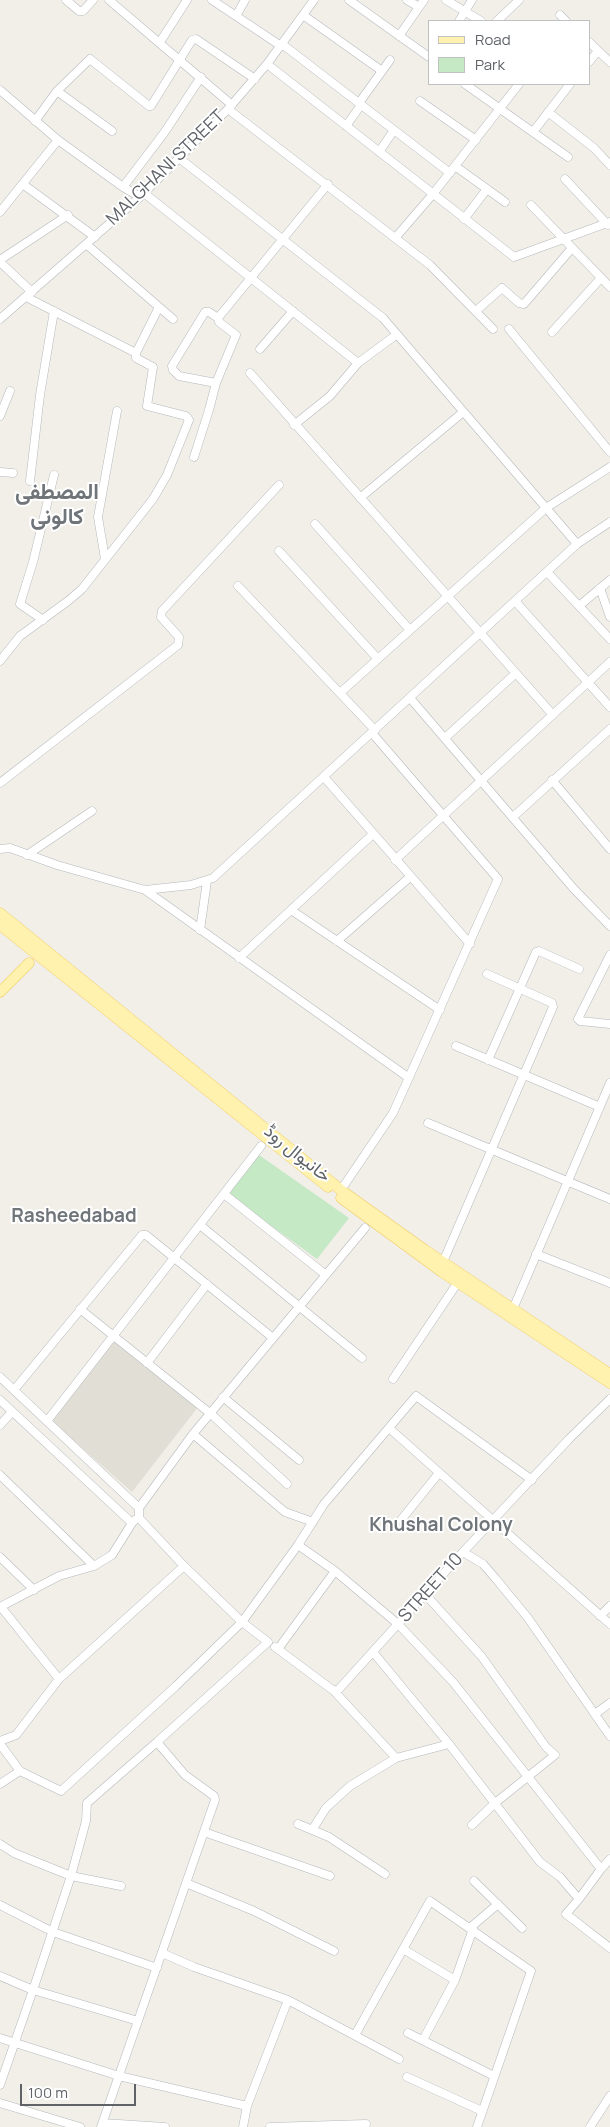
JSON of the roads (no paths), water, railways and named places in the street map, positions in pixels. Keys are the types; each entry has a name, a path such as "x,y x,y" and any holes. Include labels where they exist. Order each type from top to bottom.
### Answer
{"main road":[{"name":"خانیوال روڈ","path":"0,913 341,1190 443,1262 610,1374"},
{"name":"خانیوال روڈ","path":"0,926 352,1206 458,1282 610,1383"},
{"path":"0,992 29,963"}],"street":[{"path":"66,0 79,11 83,11 93,0"},
{"path":"110,0 201,77 230,107 437,271 493,329"},
{"path":"160,42 188,0"},
{"path":"212,0 282,45 450,173"},
{"path":"236,16 245,0"},
{"name":"MALGHANI STREET","path":"0,319 142,195 230,107 282,45 314,0"},
{"path":"349,0 361,4 399,36 428,56"},
{"path":"407,0 419,7"},
{"path":"399,36 424,0"},
{"path":"446,0 479,20"},
{"path":"460,20 472,0"},
{"path":"498,20 519,0"},
{"path":"303,15 382,71"},
{"path":"35,121 57,92 90,58 146,105 151,106 192,40 196,39 255,79"},
{"path":"590,43 610,62"},
{"path":"590,61 598,51"},
{"path":"346,126 390,60"},
{"path":"267,64 514,257 609,224 565,179"},
{"path":"124,187 164,133 201,77"},
{"path":"467,85 568,157"},
{"path":"396,237 456,166 519,85"},
{"path":"533,132 569,85"},
{"path":"0,90 58,140 124,187 142,195 358,363"},
{"path":"57,92 112,132"},
{"path":"420,101 476,140"},
{"path":"548,112 594,148 610,166"},
{"path":"379,152 394,130"},
{"path":"0,212 24,185 58,140"},
{"path":"179,158 383,318 396,336 462,413 577,544"},
{"path":"456,166 505,202"},
{"path":"218,318 328,184"},
{"path":"24,185 68,215 95,237"},
{"path":"464,219 487,189"},
{"path":"531,205 610,287"},
{"path":"68,215 0,261 29,295 54,311 136,353"},
{"path":"86,244 173,319"},
{"path":"476,311 500,288 504,288 521,304 524,304 572,248"},
{"path":"552,332 601,278"},
{"path":"0,661 20,636 75,596 154,499 167,475 189,420 186,416 147,406 153,367 136,360 136,353 159,307"},
{"path":"30,481 40,395 54,311"},
{"path":"260,349 293,311"},
{"path":"194,457 216,383 236,335 219,322 218,318 209,312 205,312 172,366 172,370 179,376 216,383"},
{"path":"509,329 610,452"},
{"path":"294,425 330,396 358,363 396,336"},
{"path":"250,373 294,425 553,714"},
{"path":"0,416 10,391"},
{"path":"106,559 98,517 118,411"},
{"path":"360,498 462,413"},
{"path":"340,693 546,508 610,467"},
{"path":"0,472 13,474"},
{"path":"43,620 20,604 33,562 54,475"},
{"path":"0,783 178,645 179,637 161,617 162,611 279,485"},
{"path":"145,890 191,885 213,878 577,544 610,522"},
{"path":"315,524 410,630"},
{"path":"280,551 378,659"},
{"path":"547,572 610,639"},
{"path":"579,606 610,580"},
{"path":"238,586 340,693 498,880 393,1114 341,1190"},
{"path":"600,588 610,617"},
{"path":"515,601 610,707"},
{"path":"395,860 610,662"},
{"path":"445,738 516,673"},
{"path":"410,698 574,889 610,926"},
{"path":"513,817 610,728"},
{"path":"324,777 470,944"},
{"path":"552,780 610,849"},
{"path":"27,854 92,812"},
{"path":"239,958 373,834"},
{"path":"0,849 10,848 57,865 145,890 409,1078"},
{"path":"337,941 410,877"},
{"path":"200,930 207,881"},
{"path":"291,910 440,1010"},
{"path":"488,1060 538,951 579,969"},
{"path":"610,955 578,1019 580,1021 610,1024"},
{"path":"443,1262 553,1005 487,974"},
{"path":"456,1046 600,1106"},
{"path":"513,1309 610,1082"},
{"path":"428,1123 610,1199"},
{"path":"48,1421 261,1146"},
{"path":"224,1194 326,1274"},
{"path":"200,1225 362,1358"},
{"path":"59,1679 1,1607 59,1576 94,1566 112,1555 135,1520 139,1508 193,1434 365,1228"},
{"path":"14,1390 142,1235 146,1235 273,1338"},
{"path":"536,1254 610,1283"},
{"path":"393,1379 458,1282"},
{"path":"147,1363 207,1284"},
{"path":"80,1309 210,1414 287,1484"},
{"path":"0,1377 139,1508"},
{"path":"184,1566 59,1679 16,1735 0,1742 20,1771 61,1791 176,1686 242,1622 298,1545 324,1504 416,1396 532,1480"},
{"path":"223,1397 299,1460"},
{"name":"STREET 10","path":"334,1691 339,1689 463,1552 610,1399"},
{"path":"0,1400 135,1520 242,1622 334,1691 396,1758"},
{"path":"0,1425 12,1412"},
{"path":"389,1428 495,1520 610,1624"},
{"path":"193,1434 285,1512 313,1522"},
{"path":"401,1520 439,1473"},
{"path":"0,1475 94,1566"},
{"path":"298,1545 335,1571 398,1624 453,1682 601,1868"},
{"path":"463,1552 483,1564 528,1618 610,1736"},
{"path":"0,1557 34,1590"},
{"path":"278,1649 335,1571"},
{"path":"425,1594 482,1657 546,1746 555,1755 472,1825"},
{"path":"600,1616 610,1606"},
{"path":"0,2085 71,1876 86,1820 87,1803 268,1642"},
{"path":"373,1652 449,1744 540,1862 560,1877 579,1899"},
{"path":"595,1714 610,1704"},
{"path":"157,1742 185,1775 214,1796 215,1800 102,2125 166,2127"},
{"path":"312,1830 326,1808 350,1786 396,1758 449,1744"},
{"path":"0,1784 20,1771"},
{"path":"298,1824 329,1838 386,1874"},
{"path":"204,1832 330,1876"},
{"path":"0,1844 14,1853 71,1876 120,1886"},
{"path":"610,1859 566,1914 610,1948"},
{"path":"474,1881 522,1928"},
{"path":"186,1883 254,1911 334,1951"},
{"path":"355,2035 430,1901 472,1928 531,1971 477,2127"},
{"path":"423,2040 455,1980 472,1928 498,1904"},
{"path":"0,1905 53,1932 157,1968"},
{"path":"403,1949 455,1980"},
{"path":"162,1953 194,1967 288,2000 400,2059"},
{"path":"0,1976 33,1990 138,2021"},
{"path":"243,2127 247,2106 288,2000"},
{"path":"408,2033 494,2076"},
{"path":"0,2038 119,2076 247,2106"},
{"path":"406,2077 482,2111"},
{"path":"590,2127 610,2096"},
{"path":"0,2103 80,2127"},
{"path":"270,2127 366,2124"}],"district":[{"name":"المصطفی کالونی","path":"57,506"},
{"name":"Rasheedabad","path":"74,1217"},
{"name":"Khushal Colony","path":"441,1526"}]}
